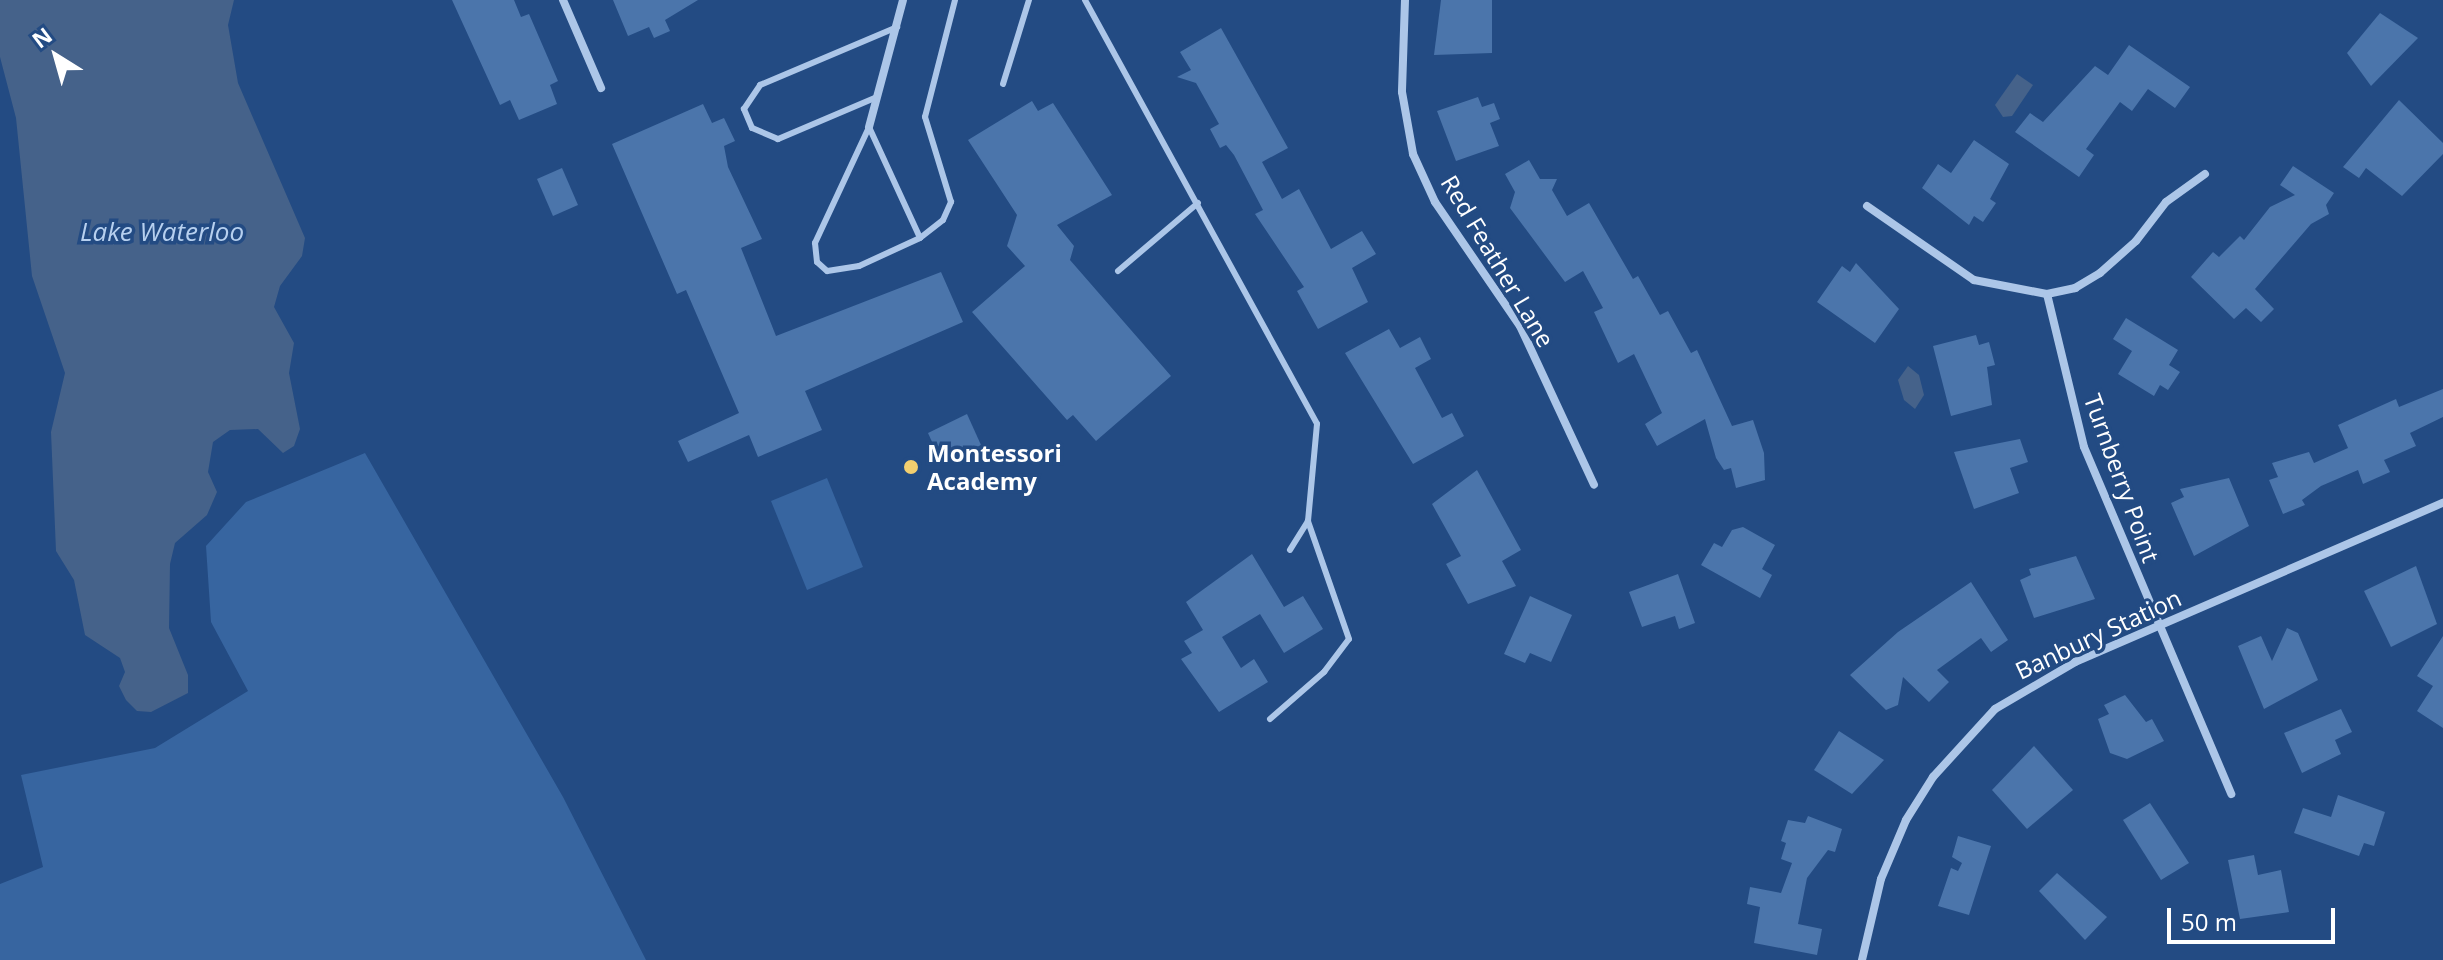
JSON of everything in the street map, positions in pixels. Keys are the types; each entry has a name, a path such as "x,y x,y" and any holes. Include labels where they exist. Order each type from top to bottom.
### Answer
{"street":[{"path":"563,0 601,88"},
{"path":"869,127 903,0"},
{"name":"Red Feather Lane","path":"1405,0 1402,92 1413,154 1440,211 1520,326 1594,485"},
{"path":"1867,206 1974,280 2047,294 2075,288 2100,273 2136,241 2166,202 2205,174"},
{"name":"Turnberry Point","path":"2047,294 2084,447 2231,794"},
{"name":"Banbury Station","path":"1862,960 1897,838 1918,798 1965,739 2036,682 2443,503"}],"lane":[{"path":"869,127 815,243 817,262 827,271 843,271 920,238 943,220 951,202 925,117 955,0"},
{"path":"1003,84 1029,0"},
{"path":"1085,0 1317,424 1308,521 1349,639 1324,672 1270,719"},
{"path":"877,97 778,139 752,128 744,109 760,85 897,27"},
{"path":"869,127 920,238"},
{"path":"1118,271 1198,203"},
{"path":"1290,550 1308,521"}],"shaded area":[{"path":"365,453 563,797 646,960 0,960 0,884 43,867 21,775 155,748 248,691 211,622 206,546 246,502"},
{"path":"827,478 863,567 807,590 771,501"}],"water":[{"name":"Lake Waterloo","path":"0,0 234,0 228,25 238,83 305,238 302,256 280,286 274,307 294,343 289,373 300,429 294,446 283,453 258,429 230,430 213,442 208,472 217,492 207,515 175,543 170,564 169,628 188,675 188,693 151,712 137,711 126,700 119,686 125,672 120,658 85,635 74,580 56,551 51,432 65,373 32,276 16,118 0,57"},
{"path":"2017,74 2033,85 2012,116 2003,117 1995,105"},
{"path":"1908,366 1919,375 1924,395 1915,409 1904,400 1898,380"}],"building":[{"path":"452,0 514,0 521,17 529,14 558,81 550,85 557,104 519,120 510,100 500,105"},
{"path":"613,0 698,0 665,20 670,31 654,38 649,27 628,36"},
{"path":"1441,0 1492,0 1492,53 1434,55"},
{"path":"2380,13 2418,38 2371,86 2347,53"},
{"path":"1221,28 1288,148 1262,162 1282,199 1299,189 1331,249 1362,231 1376,254 1352,268 1368,302 1318,329 1297,291 1304,287 1255,214 1263,210 1234,155 1226,145 1220,148 1210,129 1219,124 1196,83 1177,77 1191,70 1180,52"},
{"path":"2129,45 2190,87 2175,108 2148,89 2132,111 2120,102 2086,149 2094,155 2079,177 2015,132 2030,113 2043,122 2095,66 2108,75"},
{"path":"1478,97 1482,107 1494,103 1500,119 1490,123 1499,146 1456,161 1437,111"},
{"path":"2399,100 2443,143 2443,154 2402,196 2366,168 2359,178 2343,167"},
{"path":"1032,101 1038,111 1053,103 1112,195 1057,225 1074,246 1070,260 1171,376 1096,441 1073,415 1067,420 972,312 1025,266 1007,246 1017,215 968,140"},
{"path":"703,104 712,123 724,118 735,141 724,146 728,167 762,239 741,248 776,336 941,272 963,322 805,391 822,430 758,457 749,435 688,462 678,441 739,413 686,290 677,294 612,144"},
{"path":"1974,140 2009,164 1990,199 1996,203 1983,222 1974,216 1969,225 1922,188 1938,164 1951,173"},
{"path":"1529,160 1540,179 1557,179 1552,190 1567,216 1589,203 1633,279 1638,276 1660,315 1668,311 1691,353 1697,350 1732,426 1753,420 1764,453 1765,480 1736,488 1731,468 1724,470 1716,458 1705,419 1657,446 1645,424 1662,413 1634,354 1618,363 1594,312 1603,308 1583,271 1565,282 1510,208 1515,192 1505,174"},
{"path":"2293,166 2334,193 2326,205 2329,214 2311,224 2255,289 2274,309 2261,322 2246,308 2234,319 2191,277 2213,252 2219,257 2240,236 2244,240 2270,207 2295,195 2280,185"},
{"path":"562,168 578,205 553,216 537,179"},
{"path":"1856,263 1899,309 1875,343 1817,302 1842,266 1850,272"},
{"path":"2126,318 2178,350 2169,365 2180,372 2168,390 2160,385 2154,396 2118,374 2132,351 2113,339"},
{"path":"1389,329 1400,348 1420,337 1431,359 1415,368 1442,418 1452,413 1464,436 1413,464 1345,353"},
{"path":"1976,335 1979,345 1989,342 1995,365 1987,367 1992,405 1951,416 1933,346"},
{"path":"2443,389 2443,417 2410,433 2416,446 2384,460 2390,472 2363,484 2358,470 2321,486 2302,500 2305,505 2283,514 2269,480 2278,477 2272,463 2309,452 2314,463 2348,448 2338,425 2396,399 2399,407"},
{"path":"967,414 981,445 942,464 928,433"},
{"path":"2020,439 2028,462 2010,468 2019,493 1974,509 1954,452"},
{"path":"1477,470 1521,550 1502,561 1516,586 1468,604 1446,564 1461,556 1432,504"},
{"path":"2229,478 2249,526 2194,556 2171,503 2184,497 2180,489"},
{"path":"1743,527 1775,545 1762,569 1772,575 1760,598 1701,565 1714,543 1722,547 1732,530"},
{"path":"1252,554 1284,607 1303,596 1323,629 1284,653 1260,614 1222,637 1241,668 1254,659 1268,682 1219,712 1181,659 1192,653 1184,641 1203,630 1186,602"},
{"path":"2076,556 2095,599 2034,618 2020,580 2031,575 2029,569"},
{"path":"2416,566 2437,624 2391,647 2364,591"},
{"path":"1678,574 1695,623 1679,629 1675,616 1642,627 1629,592"},
{"path":"1971,582 2008,640 1991,652 1981,638 1937,670 1949,682 1929,702 1903,677 1898,705 1886,710 1850,675 1898,632"},
{"path":"1530,596 1572,615 1551,662 1530,653 1525,663 1504,654"},
{"path":"2287,628 2298,633 2318,680 2264,709 2238,646 2261,636 2272,661"},
{"path":"2443,636 2443,728 2417,711 2433,686 2417,676"},
{"path":"2125,695 2146,722 2152,719 2164,741 2127,759 2110,753 2098,719 2109,714 2104,705"},
{"path":"2341,709 2352,732 2335,740 2341,754 2302,773 2284,733"},
{"path":"1839,731 1884,760 1852,794 1814,770"},
{"path":"2034,746 2073,790 2027,829 1992,790"},
{"path":"2338,795 2385,812 2374,846 2364,843 2359,856 2294,833 2303,808 2331,817"},
{"path":"2150,803 2189,863 2161,880 2123,820"},
{"path":"1808,816 1842,829 1835,852 1828,850 1807,878 1798,924 1822,929 1817,955 1754,943 1760,907 1747,904 1750,887 1781,893 1792,863 1781,859 1786,843 1781,841 1788,820 1805,823"},
{"path":"1958,836 1991,846 1969,915 1938,906 1951,868 1958,871 1962,863 1952,857"},
{"path":"2254,855 2258,875 2281,870 2289,912 2240,919 2228,860"},
{"path":"2057,873 2107,917 2085,940 2039,891"}],"place":[{"name":"Montessori Academy","path":"911,467"}]}
